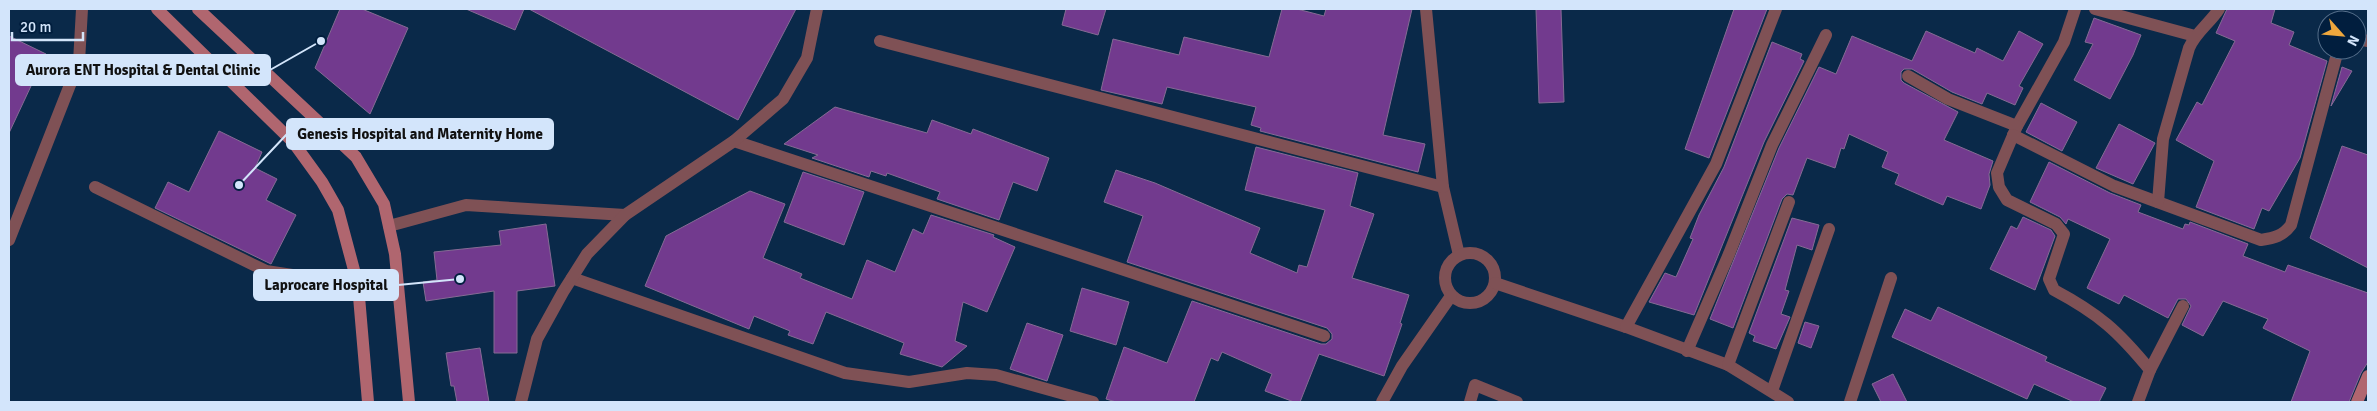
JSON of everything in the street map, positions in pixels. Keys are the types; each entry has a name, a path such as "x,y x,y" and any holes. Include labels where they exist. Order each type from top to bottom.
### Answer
{"street":[{"path":"9,240 79,62 82,9"},
{"path":"157,9 293,142 322,182 338,210 358,285 368,402"},
{"path":"198,9 356,157 384,204 395,254 409,402"},
{"path":"521,402 537,339 588,254 625,215 734,141 783,99 807,58 817,9"},
{"path":"1426,9 1443,187 1459,255"},
{"path":"1626,326 1716,164 1776,9"},
{"path":"2075,9 2064,42 2015,130 1997,174 1999,187 2007,200 2056,224 2064,234 2049,279 2054,290 2088,308 2121,335 2150,370"},
{"path":"2095,9 2195,36"},
{"path":"2158,202 2163,139 2189,48 2195,36 2213,19 2219,9"},
{"path":"1688,351 1730,254 1772,145 1826,36"},
{"path":"880,42 1443,187"},
{"path":"1908,76 1948,99 2015,130 2098,180 2261,240 2286,233 2291,225 2335,60"},
{"path":"734,141 1324,336"},
{"path":"95,187 266,271 358,285"},
{"path":"1728,365 1789,202"},
{"path":"389,226 466,205 625,215"},
{"path":"1772,391 1829,229"},
{"path":"1475,253 1489,261 1496,275 1495,283 1488,297 1481,302 1465,304 1451,296 1445,282 1445,273 1448,266 1459,255 1475,253"},
{"path":"572,278 845,373 909,382 968,373 996,375 1093,402"},
{"path":"1850,402 1891,278"},
{"path":"1495,283 1626,326 1728,365 1788,402"},
{"path":"1382,402 1402,366 1451,296"},
{"path":"2138,402 2150,370 2183,306"},
{"path":"2357,402 2368,376"},
{"path":"1470,402 1476,385 1517,402"}],"building":[{"path":"340,9 362,9 408,28 370,114 315,68"},
{"path":"466,9 524,9 515,30"},
{"path":"529,9 796,9 738,120"},
{"path":"1066,9 1106,9 1098,35 1062,25"},
{"path":"1282,9 1297,9 1324,16 1326,9 1412,9 1383,135 1425,144 1418,172 1260,131 1261,128 1251,125 1256,107 1167,87 1162,104 1101,90 1113,39 1179,55 1184,37 1269,57"},
{"path":"1536,9 1561,9 1564,102 1539,103"},
{"path":"1734,9 1767,9 1709,158 1685,149"},
{"path":"2227,9 2275,9 2271,23 2294,32 2289,45 2317,57 2317,60 2327,61 2300,158 2269,211 2262,208 2254,229 2196,207 2214,161 2176,140 2197,102 2202,105 2235,41 2216,33"},
{"path":"2094,18 2141,35 2133,55 2110,99 2074,80 2093,44 2085,42"},
{"path":"1926,31 1975,53 1977,48 2003,61 2019,31 2043,44 2019,86 2023,88 2015,105 1987,93 1982,104 1952,92 1912,69 1904,69 1901,72 1901,80 1904,83 1958,112 1944,140 1993,161 1989,174 1990,185 1981,209 1947,196 1943,205 1895,184 1899,174 1882,167 1888,152 1849,134 1844,149 1841,148 1835,168 1807,158 1793,195 1787,194 1782,199 1733,328 1710,319 1779,148 1819,67 1836,74 1852,36 1912,61"},
{"path":"9,36 46,54 9,133"},
{"path":"1772,42 1802,54 1800,59 1804,61 1764,142 1694,315 1649,302 1665,273 1676,277 1693,239 1690,238 1699,215 1724,167"},
{"path":"2342,67 2352,71 2331,106"},
{"path":"2041,103 2077,122 2062,151 2026,132"},
{"path":"835,107 927,133 932,120 971,134 973,129 1049,158 1037,191 1013,182 999,220 937,199 940,192 887,173 886,176 871,171 869,177 812,158 818,155 784,144"},
{"path":"2119,124 2155,143 2133,184 2096,168"},
{"path":"219,131 262,152 255,168 277,179 266,200 296,215 271,264 155,208 168,182 189,192"},
{"path":"2342,146 2368,155 2368,268 2310,238"},
{"path":"1256,147 1358,173 1350,206 1374,214 1352,278 1409,295 1400,323 1402,324 1384,376 1319,354 1300,402 1294,402 1265,391 1272,374 1222,352 1218,361 1211,358 1194,402 1116,402 1106,399 1124,347 1167,363 1192,301 1321,344 1326,344 1332,339 1332,334 1327,328 1127,262 1143,216 1104,202 1116,170 1155,183 1260,228 1250,253 1297,273 1299,265 1307,267 1325,210 1245,190"},
{"path":"2049,162 2110,193 2141,205 2138,212 2183,229 2185,224 2189,225 2190,222 2248,244 2243,256 2285,272 2288,265 2368,293 2368,362 2361,373 2349,402 2291,402 2310,351 2263,328 2268,319 2223,301 2203,336 2182,325 2191,306 2186,299 2178,299 2168,318 2124,295 2119,304 2087,288 2110,239 2068,219 2066,224 2060,217 2030,202"},
{"path":"803,172 864,192 844,245 784,222"},
{"path":"750,191 785,204 763,258 802,274 800,278 852,299 867,260 895,272 913,229 923,234 931,215 994,235 993,237 1015,247 987,312 963,302 955,341 967,346 942,367 900,354 904,343 826,312 813,344 788,335 790,331 754,316 749,329 645,286 666,236"},
{"path":"2023,217 2051,230 2055,236 2035,290 1990,269 2011,226 2017,229"},
{"path":"1792,218 1819,225 1812,250 1797,245 1785,290 1789,291 1781,314 1790,317 1776,349 1753,341 1755,336 1749,333"},
{"path":"546,224 555,286 517,291 517,353 494,353 494,291 426,301 423,282 437,280 434,252 501,245 499,231"},
{"path":"1082,288 1129,302 1116,345 1070,331"},
{"path":"1938,307 2047,357 2045,361 2106,388 2099,402 2074,402 2034,384 2027,399 1892,337 1905,309 1931,321"},
{"path":"1805,322 1819,326 1811,348 1798,343"},
{"path":"1027,323 1063,335 1047,381 1010,369"},
{"path":"480,348 489,402 457,402 454,386 451,386 446,353"},
{"path":"1893,374 1907,402 1881,402 1872,384"}],"place":[{"name":"Aurora ENT Hospital & Dental Clinic","path":"321,41"},
{"name":"Genesis Hospital and Maternity Home","path":"239,185"},
{"name":"Laprocare Hospital","path":"460,279"}]}
